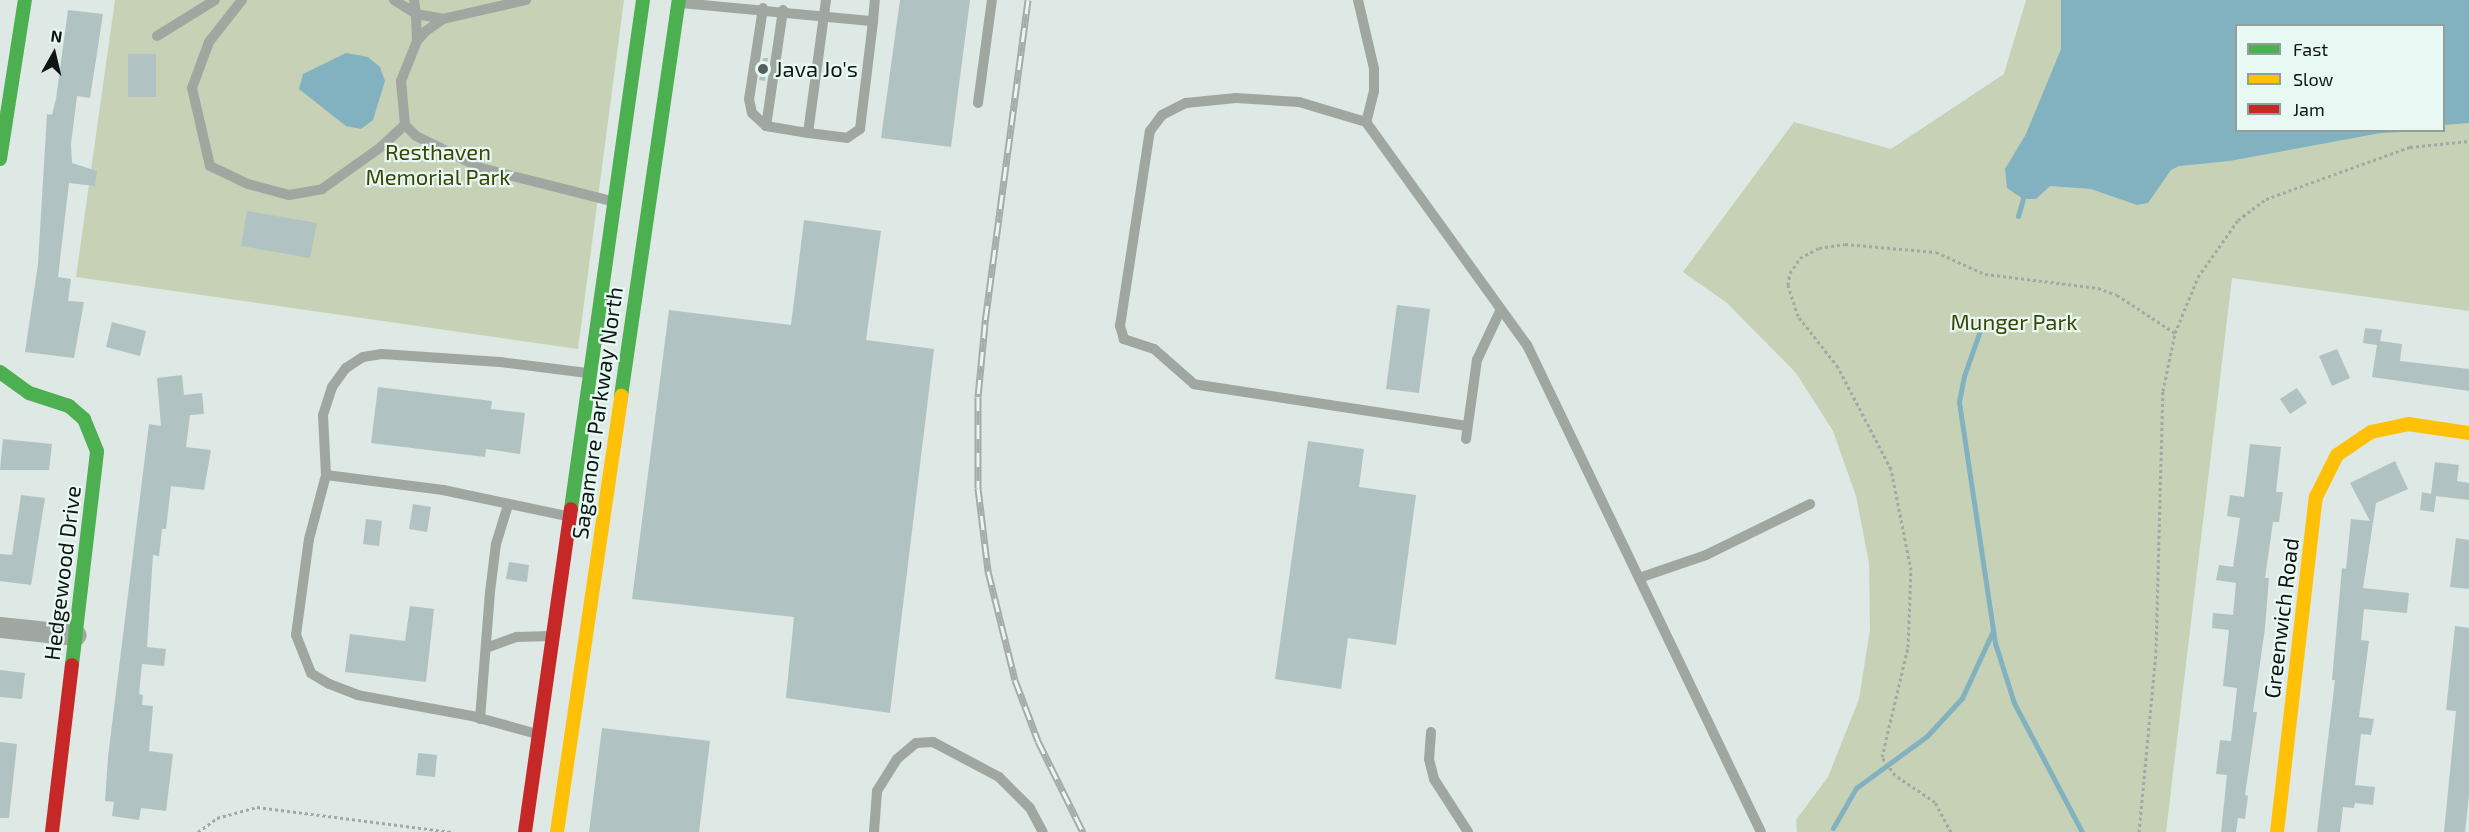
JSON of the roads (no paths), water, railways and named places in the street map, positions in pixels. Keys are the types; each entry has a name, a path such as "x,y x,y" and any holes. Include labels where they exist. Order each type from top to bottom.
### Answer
{"main road":[{"path":"0,159 25,0"},
{"name":"Sagamore Parkway North","path":"525,832 643,0"},
{"name":"Sagamore Parkway North","path":"557,832 679,1"},
{"name":"Hedgewood Drive","path":"0,372 30,393 69,406 84,419 97,452 52,832"},
{"name":"Greenwich Road","path":"2277,832 2316,497 2337,455 2371,432 2408,424 2469,433"}],"street":[{"path":"0,627 76,636"}],"lane":[{"path":"157,36 215,0"},
{"path":"242,0 209,42 192,88 210,166 248,184 290,195 322,189 381,147 405,124"},
{"path":"394,0 417,14 443,19"},
{"path":"414,0 417,14 417,41 401,81 405,124 416,136 481,168 614,201"},
{"path":"417,41 443,19 503,2 526,0"},
{"path":"663,0 824,14 873,21"},
{"path":"808,133 826,0"},
{"path":"763,8 750,99 752,113 766,126 847,138 860,129 875,0"},
{"path":"978,103 992,0"},
{"path":"1358,0 1374,69 1374,91 1366,122"},
{"path":"766,126 783,10"},
{"path":"1467,426 1194,384 1154,350 1124,339 1120,326 1150,131 1162,115 1186,103 1236,99 1299,102 1366,122 1527,345 1761,832"},
{"path":"1466,439 1477,360 1501,309"},
{"path":"538,735 480,719 358,695 328,684 311,673 296,635 298,605 309,538 326,475 323,415 332,387 346,368 363,357 382,354 500,362 590,373"},
{"path":"326,475 442,490 569,516"},
{"path":"480,719 496,544 508,504"},
{"path":"1639,578 1706,555 1810,504"},
{"path":"486,648 517,637 553,636"},
{"path":"1431,732 1429,759 1434,779 1467,832"},
{"path":"874,832 877,791 892,767 916,743 933,742 999,777 1030,808 1042,832"}],"water":[{"path":"2061,0 2469,0 2469,123 2445,125 2445,24 2235,24 2235,132 2402,132 2381,133 2229,161 2179,166 2171,170 2148,203 2137,205 2091,189 2050,186 2036,199 2023,199 2007,188 2005,169 2026,134 2061,49"},
{"path":"346,53 368,57 380,67 385,81 373,120 361,129 346,126 299,89 303,74"}],"waterway":[{"path":"2018,216 2023,199"},
{"path":"1983,322 1964,376 1959,402 1995,643 2014,703 2082,832"},
{"path":"1833,828 1856,788 1927,736 1962,698 1993,631"}],"railway":[{"path":"1028,0 985,324 978,397 978,488 988,571 1015,680 1038,741 1083,832"}],"place":[{"name":"Java Jo's","path":"763,69"}],"park label":[{"name":"Resthaven Memorial Park","path":"438,164"},
{"name":"Munger Park","path":"2014,322"}]}
